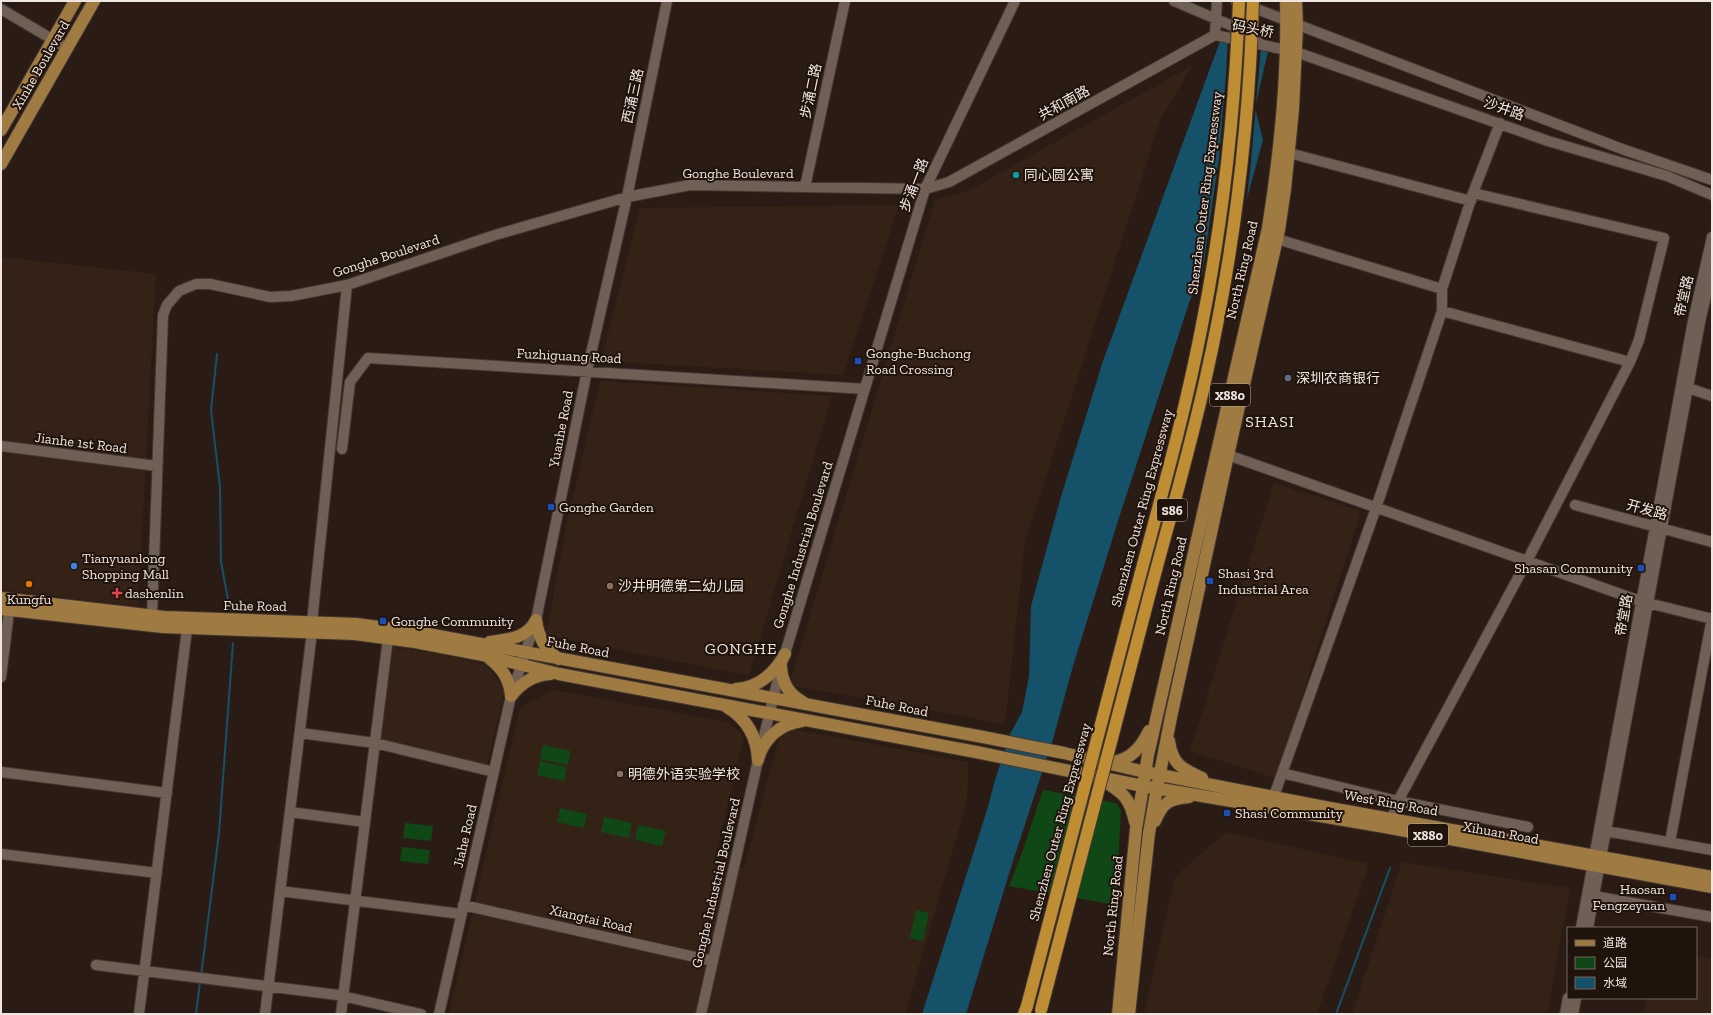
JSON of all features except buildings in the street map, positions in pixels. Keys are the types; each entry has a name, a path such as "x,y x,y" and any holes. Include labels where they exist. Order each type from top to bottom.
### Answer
{"highway":[{"name":"Shenzhen Outer Ring Expressway","path":"1025,1011 1179,429 1201,330 1216,245 1228,159 1236,73 1238,1"},
{"name":"Shenzhen Outer Ring Expressway","path":"1040,1013 1186,461 1212,348 1231,248 1240,175 1250,74 1253,1"}],"main road":[{"name":"Xinhe Boulevard","path":"1,130 75,1"},
{"name":"Xinhe Boulevard","path":"1,164 94,1"},
{"name":"North Ring Road","path":"1118,1014 1136,830 1144,772 1268,228 1278,161 1286,49 1286,1"},
{"name":"North Ring Road","path":"1287,21 1296,1"},
{"name":"North Ring Road","path":"1129,1014 1149,833 1157,788 1228,455 1277,239 1289,153 1286,49"},
{"name":"Fuhe Road","path":"6,604 197,620 312,627 440,646 559,674 1061,768 1143,786"},
{"name":"Fuhe Road","path":"6,604 187,629 312,627 391,628 481,643 562,660 983,737 1064,753 1160,775"},
{"path":"481,643 520,637 530,630 536,620"},
{"path":"536,620 538,631 543,642 551,652 562,660"},
{"path":"724,689 745,689 759,682 771,673 785,654"},
{"path":"484,656 501,669 508,682 511,696"},
{"path":"781,667 783,679 788,690 796,699 811,705"},
{"path":"511,696 528,680 543,674 559,674"},
{"path":"721,704 734,711 748,726 757,746 758,760"},
{"path":"1100,762 1117,762 1133,754 1144,741 1157,714"},
{"path":"758,760 766,741 776,731 794,722 808,721"},
{"path":"1168,733 1172,754 1178,764 1186,771 1219,786"},
{"name":"West Ring Road","path":"1160,775 1392,818 1597,861 1712,877"},
{"path":"1096,776 1120,791 1126,798 1131,807 1136,830"},
{"name":"Xihuan Road","path":"1143,786 1597,861 1712,887"},
{"path":"1149,833 1159,811 1166,803 1176,798 1205,796"}],"street":[{"name":"西涌三路","path":"627,197 667,1"},
{"name":"步涌二路","path":"805,187 846,1"},
{"name":"步涌一路","path":"865,389 925,189 1015,1"},
{"path":"1174,1 1286,49"},
{"path":"1215,35 1217,1"},
{"path":"1238,1 1622,149 1712,180"},
{"path":"1,9 67,48"},
{"name":"共和南路","path":"925,189 949,182 1215,35"},
{"name":"码头桥","path":"1215,35 1286,49"},
{"name":"沙井路","path":"1286,49 1548,141 1667,176 1712,195"},
{"path":"1274,796 1376,508 1442,310 1442,289 1472,197 1500,123"},
{"path":"1289,153 1472,197 1664,238 1639,340 1630,362 1527,561 1398,801 1392,818"},
{"name":"Gonghe Boulevard","path":"152,616 164,315 167,305 179,292 196,284 210,284 270,297 290,296 347,285 495,235 627,197 690,185 925,189"},
{"name":"Yuanhe Road","path":"521,666 536,620 587,371 627,197"},
{"name":"帝堂路","path":"1581,927 1597,861 1658,528 1693,321 1712,237"},
{"path":"1277,239 1442,289"},
{"name":"帝堂路","path":"1658,528 1712,270"},
{"path":"265,1014 312,627 347,285"},
{"path":"1442,310 1630,362"},
{"name":"Fuzhiguang Road","path":"342,449 350,382 368,358 865,389"},
{"path":"1688,388 1712,396"},
{"name":"Gonghe Industrial Boulevard","path":"701,1014 758,760 781,667 865,389"},
{"name":"Jianhe 1st Road","path":"1,446 158,466"},
{"path":"1228,455 1644,602 1712,619 1670,842"},
{"name":"开发路","path":"1575,505 1712,542"},
{"name":"帝堂路","path":"1597,861 1606,831 1644,602"},
{"path":"1,676 6,604"},
{"path":"139,1014 187,629"},
{"path":"341,1014 388,638"},
{"name":"Jiahe Road","path":"439,1014 511,696 521,666"},
{"path":"300,733 375,743 494,772"},
{"path":"1,772 167,793"},
{"path":"1282,773 1398,801 1528,827"},
{"path":"290,812 365,822"},
{"path":"1606,831 1712,850"},
{"path":"1,854 157,873"},
{"name":"Xiangtai Road","path":"280,891 355,901 462,909 713,961"},
{"path":"1590,895 1712,917"},
{"name":"帝堂路","path":"1588,927 1590,895"},
{"path":"96,965 343,996 421,1014"},
{"path":"1565,1014 1568,999"},
{"path":"1573,1014 1576,999"}],"shaded area":[{"path":"1193,65 1161,118 1025,542 1005,724 789,685 935,200 968,191"},
{"path":"899,205 843,375 601,361 640,208"},
{"path":"1,257 156,274 138,606 1,590"},
{"path":"600,381 832,396 749,676 546,635 567,523"},
{"path":"1274,483 1361,511 1276,778 1190,751"},
{"path":"393,647 445,655 486,665 505,689 487,766 381,740"},
{"path":"554,690 728,722 744,736 714,862 744,868 782,727 968,762 967,801 905,1014 449,1014 520,707"},
{"path":"1226,832 1369,864 1317,1014 1144,1014 1175,877"},
{"path":"1402,862 1570,888 1547,1014 1352,1014"},
{"path":"1697,955 1712,958 1712,1014 1644,1014 1647,999 1697,999"}],"green space":[{"path":"543,745 571,751 568,765 540,759"},
{"path":"540,761 567,767 564,781 537,775"},
{"path":"1043,790 1116,803 1121,810 1116,905 1009,886 1022,853"},
{"path":"560,808 587,814 584,828 557,822"},
{"path":"604,817 632,823 629,838 601,832"},
{"path":"405,823 433,826 431,841 403,838"},
{"path":"638,825 666,831 662,846 635,840"},
{"path":"402,847 430,850 428,864 400,861"},
{"path":"916,910 929,913 923,941 910,938"}],"water":[{"path":"1266,1 1268,51 1255,108 1263,140 1237,235 1199,280 1190,300 1117,524 1073,666 1053,739 1012,864 966,1014 922,1014 1010,734 1022,712 1029,676 1031,606 1060,500 1103,361 1223,33"}],"pier":[{"path":"1220,1 1268,1 1270,51 1261,47 1245,215 1239,236 1201,282 1219,158 1226,73 1228,35 1221,32"}],"waterway":[{"path":"217,354 211,410 220,487 221,562 230,610"},
{"path":"201,976 219,833 233,643"},
{"path":"1336,1014 1390,868"},
{"path":"196,1014 200,982"}],"place":[{"name":"同心圆公寓","path":"1016,175"},
{"name":"Gonghe-Buchong Road Crossing","path":"858,361"},
{"name":"深圳农商银行","path":"1288,378"},
{"name":"Gonghe Garden","path":"551,507"},
{"name":"Tianyuanlong Shopping Mall","path":"74,566"},
{"name":"Shasan Community","path":"1641,568"},
{"name":"Shasi 3rd Industrial Area","path":"1210,581"},
{"name":"Kungfu","path":"29,584"},
{"name":"沙井明德第二幼儿园","path":"610,586"},
{"name":"dashenlin","path":"117,593"},
{"name":"Gonghe Community","path":"383,621"},
{"name":"明德外语实验学校","path":"620,774"},
{"name":"Shasi Community","path":"1227,813"},
{"name":"Haosan Fengzeyuan","path":"1673,897"}],"district":[{"name":"SHASI","path":"1270,421"},
{"name":"GONGHE","path":"741,648"}]}
